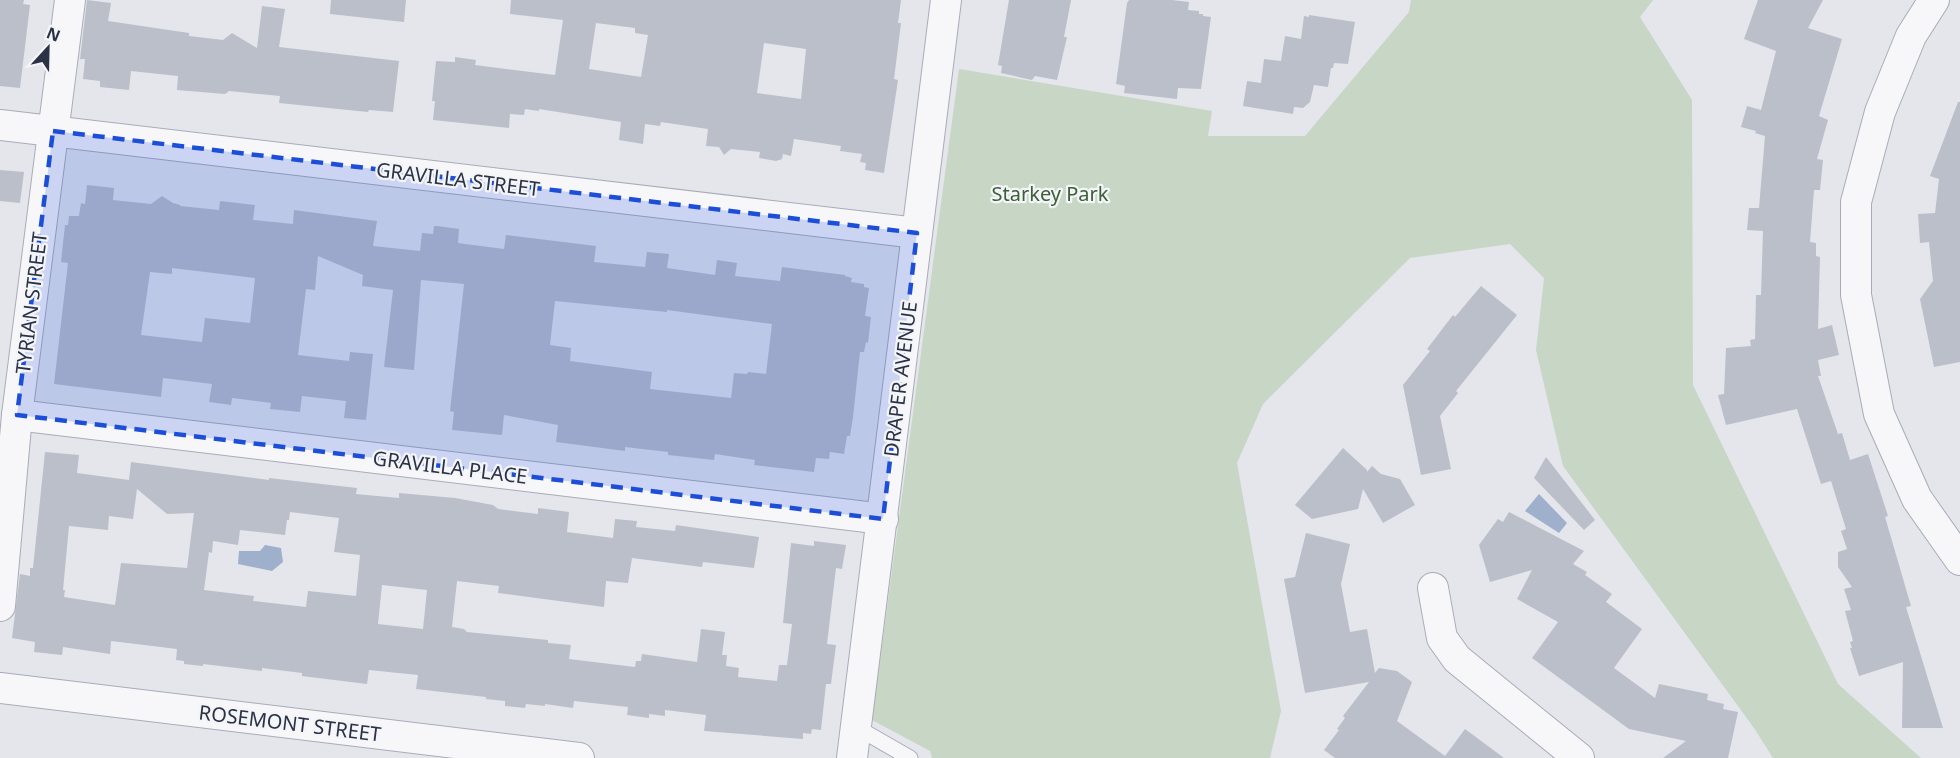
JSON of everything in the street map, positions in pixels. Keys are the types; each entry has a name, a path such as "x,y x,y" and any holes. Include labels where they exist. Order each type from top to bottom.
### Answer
{"street":[{"name":"TYRIAN STREET","path":"0,606 16,415 70,0"},
{"name":"DRAPER AVENUE","path":"852,758 946,0"},
{"path":"1934,0 1911,36 1880,112 1856,202 1856,295 1879,414 1917,499 1960,560"},
{"name":"GRAVILLA STREET","path":"0,125 917,233"},
{"name":"GRAVILLA PLACE","path":"16,415 883,519"},
{"path":"1433,588 1442,638 1457,658 1579,758"},
{"name":"ROSEMONT STREET","path":"0,688 579,758"}],"lane":[{"path":"856,727 910,758"}],"highlighted area":[{"path":"53,131 917,233 883,519 17,415"}],"green space":[{"name":"Starkey Park","path":"1411,0 1653,0 1640,17 1692,100 1693,385 1838,684 1921,758 1773,758 1754,728 1563,466 1536,350 1544,278 1510,244 1410,258 1263,404 1237,463 1281,711 1270,758 932,758 930,751 872,720 959,69 1212,111 1208,136 1305,136 1409,12"}],"water":[{"path":"1539,494 1567,523 1559,533 1525,511"},
{"path":"265,545 281,548 283,562 272,571 238,564 239,551 260,551"}],"building":[{"path":"0,0 24,0 23,4 30,5 20,88 0,86"},
{"path":"87,0 111,3 108,21 223,40 232,33 257,48 262,6 285,9 279,47 399,61 393,112 369,110 368,112 279,103 280,96 229,91 225,94 177,90 178,76 131,71 129,90 100,87 100,81 83,79 85,59 80,59"},
{"path":"331,0 406,0 404,22 330,14"},
{"path":"511,0 901,0 898,23 901,23 894,79 898,80 884,173 865,170 866,163 860,162 862,154 840,151 841,146 794,139 791,156 783,154 782,159 776,161 759,158 760,152 731,149 724,155 719,147 706,146 708,129 661,122 660,126 645,124 643,144 619,140 621,122 539,109 539,111 525,109 524,115 510,114 509,128 433,120 435,101 432,101 436,61 455,62 455,57 476,60 475,65 555,75 563,20 510,14","holes":["596,23 635,28 635,33 648,35 641,77 589,69","764,43 806,49 801,99 757,93"]},
{"path":"1009,0 1071,0 1064,37 1067,37 1057,80 1035,76 1032,80 1001,73 1002,66 998,65"},
{"path":"1129,0 1189,2 1188,10 1199,11 1199,14 1203,16 1211,17 1201,89 1178,88 1177,99 1124,93 1125,86 1116,84"},
{"path":"1758,0 1823,0 1808,28 1842,39 1819,116 1828,120 1817,159 1823,160 1820,190 1814,190 1810,242 1816,243 1816,256 1820,257 1818,329 1832,325 1839,355 1818,360 1821,376 1818,376 1838,434 1842,433 1850,460 1868,454 1888,516 1885,517 1911,606 1906,607 1943,728 1902,728 1903,662 1859,676 1850,648 1852,648 1850,642 1853,641 1845,611 1851,610 1844,589 1852,587 1838,567 1838,552 1847,549 1841,531 1846,529 1831,481 1821,484 1797,409 1726,425 1718,395 1724,394 1726,348 1751,346 1750,340 1755,339 1756,295 1761,295 1763,231 1747,230 1749,208 1759,208 1765,136 1741,127 1747,106 1761,110 1776,51 1744,39"},
{"path":"1309,15 1355,22 1348,64 1334,63 1328,87 1314,85 1310,102 1303,108 1294,107 1293,114 1243,106 1247,81 1261,83 1264,59 1281,61 1285,36 1301,39 1304,16 1309,17"},
{"path":"1958,102 1960,102 1960,362 1934,367 1920,299 1933,281 1929,242 1920,243 1918,214 1935,213 1939,179 1930,176"},
{"path":"0,170 24,172 20,203 0,201"},
{"path":"87,185 114,188 113,200 151,204 162,196 180,206 219,210 220,201 255,205 253,220 293,224 294,210 377,221 373,246 420,251 422,233 433,234 434,226 437,226 459,229 458,243 504,249 506,235 596,246 594,262 645,267 647,252 669,254 667,268 715,275 717,260 737,263 735,276 780,281 782,267 845,275 852,278 851,282 864,284 864,287 869,288 865,316 871,317 868,343 866,342 864,352 860,352 850,436 847,436 844,454 830,452 829,459 816,458 814,472 754,465 755,460 715,454 714,460 625,447 625,451 556,442 558,425 504,415 502,435 452,430 454,412 450,411 464,284 421,280 414,370 384,367 393,290 362,286 363,275 318,256 315,290 306,289 298,355 349,361 350,352 373,354 366,420 344,418 346,401 302,396 300,412 270,409 271,403 232,398 231,405 209,402 212,384 163,378 161,397 54,384 68,263 61,262 65,225 68,225 69,216 79,216 81,203 85,204","holes":["172,268 255,278 250,323 205,318 202,342 141,335 150,272 172,274","555,301 667,312 667,310 772,324 766,374 734,373 731,398 650,389 652,372 570,361 571,348 550,345"]},
{"path":"1481,286 1517,315 1456,391 1458,393 1440,416 1451,469 1421,475 1403,385 1430,351 1427,349 1453,315 1455,317"},
{"path":"1343,448 1367,472 1372,466 1381,474 1400,479 1415,505 1383,523 1363,489 1358,509 1312,519 1295,505"},
{"path":"45,452 79,455 77,473 129,480 131,462 269,480 269,478 357,488 356,494 399,498 399,493 455,498 493,505 498,509 538,514 538,508 569,512 567,532 613,538 615,519 637,521 636,527 675,531 676,525 759,537 754,568 703,562 702,567 632,558 628,583 606,581 604,607 498,593 499,586 457,581 452,627 464,629 467,632 548,640 548,643 571,645 569,659 635,667 636,661 641,661 642,654 697,662 701,629 725,632 722,655 727,655 726,666 739,668 738,677 777,681 779,665 787,665 792,624 783,623 791,543 814,546 814,541 846,545 842,569 836,568 827,644 836,645 831,684 826,684 821,730 812,729 811,734 803,733 803,739 704,731 706,715 665,710 665,716 649,714 649,718 627,715 628,707 574,701 573,708 545,704 545,706 526,704 525,708 505,706 505,701 486,699 486,697 416,689 418,675 369,670 367,684 302,676 302,673 262,668 262,671 184,664 184,661 176,660 177,649 111,641 110,654 63,647 62,655 34,652 35,642 12,638 20,574 30,576 30,568 33,568","holes":["137,489 167,514 194,513 187,568 121,563 115,605 64,597 69,526 108,530 109,516 133,519","290,512 339,518 334,552 360,555 356,596 308,591 306,607 253,601 254,596 204,590 209,552 212,553 213,541 238,545 240,530 285,535 287,520 289,520","382,585 427,590 423,629 378,624"]},
{"path":"1546,457 1595,520 1584,530 1534,478"},
{"path":"1509,512 1584,551 1573,564 1587,572 1585,575 1612,594 1606,602 1642,629 1614,668 1655,698 1659,684 1708,694 1707,700 1724,704 1723,709 1738,712 1728,758 1663,758 1686,741 1629,729 1532,658 1558,622 1517,599 1532,570 1490,582 1479,545 1498,519 1503,522"},
{"path":"1306,533 1350,544 1341,584 1350,632 1367,629 1375,673 1379,668 1397,671 1412,682 1397,721 1445,756 1465,729 1504,758 1335,758 1324,750 1339,730 1337,729 1345,718 1343,716 1369,682 1305,693 1284,579 1295,577"}]}
